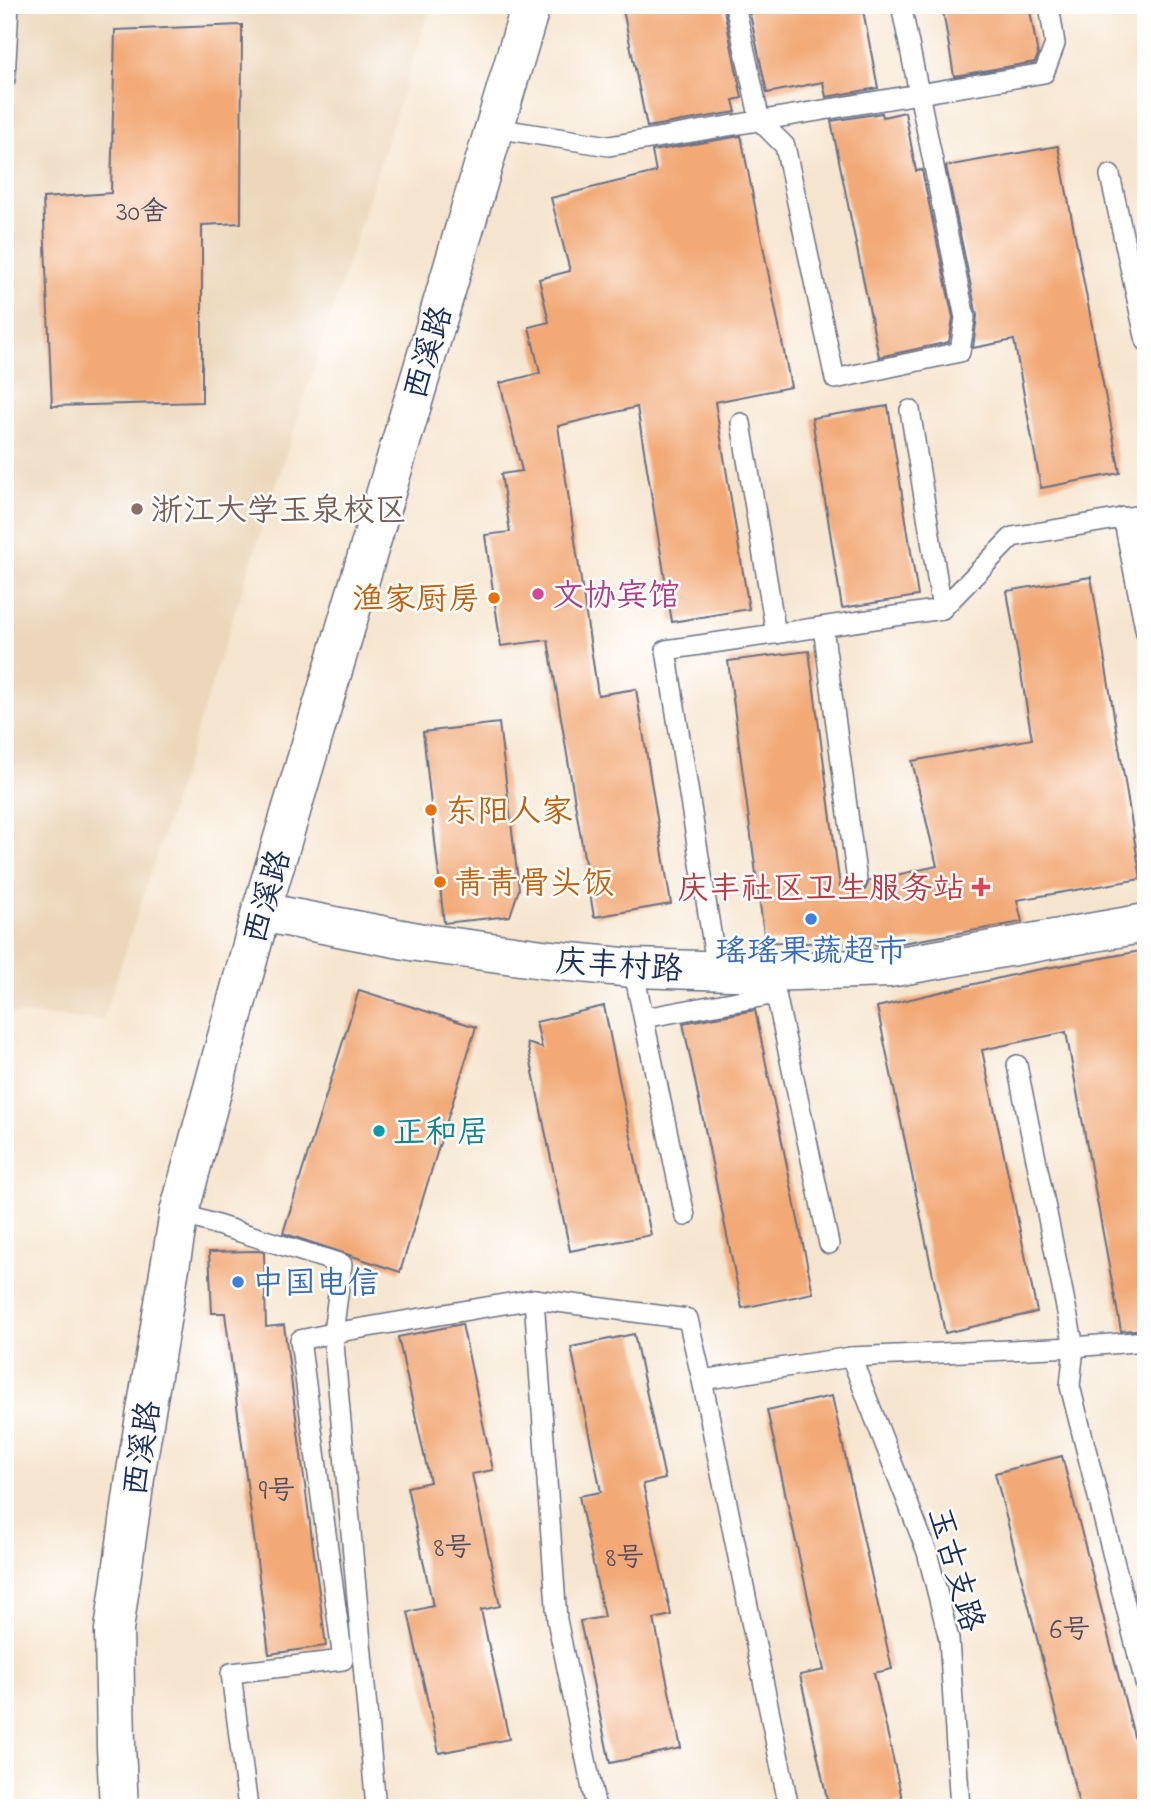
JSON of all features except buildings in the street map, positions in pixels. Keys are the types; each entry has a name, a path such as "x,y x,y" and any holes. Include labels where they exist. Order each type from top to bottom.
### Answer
{"main road":[{"name":"西溪路","path":"119,1808 114,1630 136,1471 179,1213 261,912 531,5"},
{"name":"庆丰村路","path":"261,912 417,942 550,960 634,968 717,970 889,968 1146,923"}],"lane":[{"path":"5,79 9,5"},
{"path":"735,5 760,121 785,146 835,379 960,352 965,318 901,5"},
{"path":"494,128 609,146 1044,74 1055,44 1049,5"},
{"path":"1110,175 1146,341"},
{"path":"910,410 942,609"},
{"path":"741,423 776,634"},
{"path":"717,970 667,650 942,609 1012,537 1146,514"},
{"path":"1124,517 1146,633"},
{"path":"823,627 857,881"},
{"path":"634,968 685,1216"},
{"path":"644,1018 776,994 829,1244"},
{"path":"1017,1065 1074,1347 1070,1386 1146,1686"},
{"path":"179,1213 342,1264 333,1333 376,1808"},
{"path":"534,1299 557,1620 596,1808"},
{"path":"248,1808 231,1674 343,1660 300,1340 534,1299 688,1319 789,1808"},
{"path":"702,1380 851,1357 1146,1341"},
{"name":"玉古支路","path":"851,1357 928,1552 949,1639 960,1808"}],"shaded area":[{"name":"浙江大学玉泉校区","path":"5,5 431,5 103,1020 5,1013"}],"place":[{"name":"浙江大学玉泉校区","path":"137,509"},
{"name":"文协宾馆","path":"538,594"},
{"name":"渔家厨房","path":"494,598"},
{"name":"东阳人家","path":"431,810"},
{"name":"青青骨头饭","path":"440,882"},
{"name":"庆丰社区卫生服务站","path":"981,887"},
{"name":"瑶瑶果蔬超市","path":"811,919"},
{"name":"正和居","path":"379,1131"},
{"name":"中国电信","path":"238,1282"}]}
